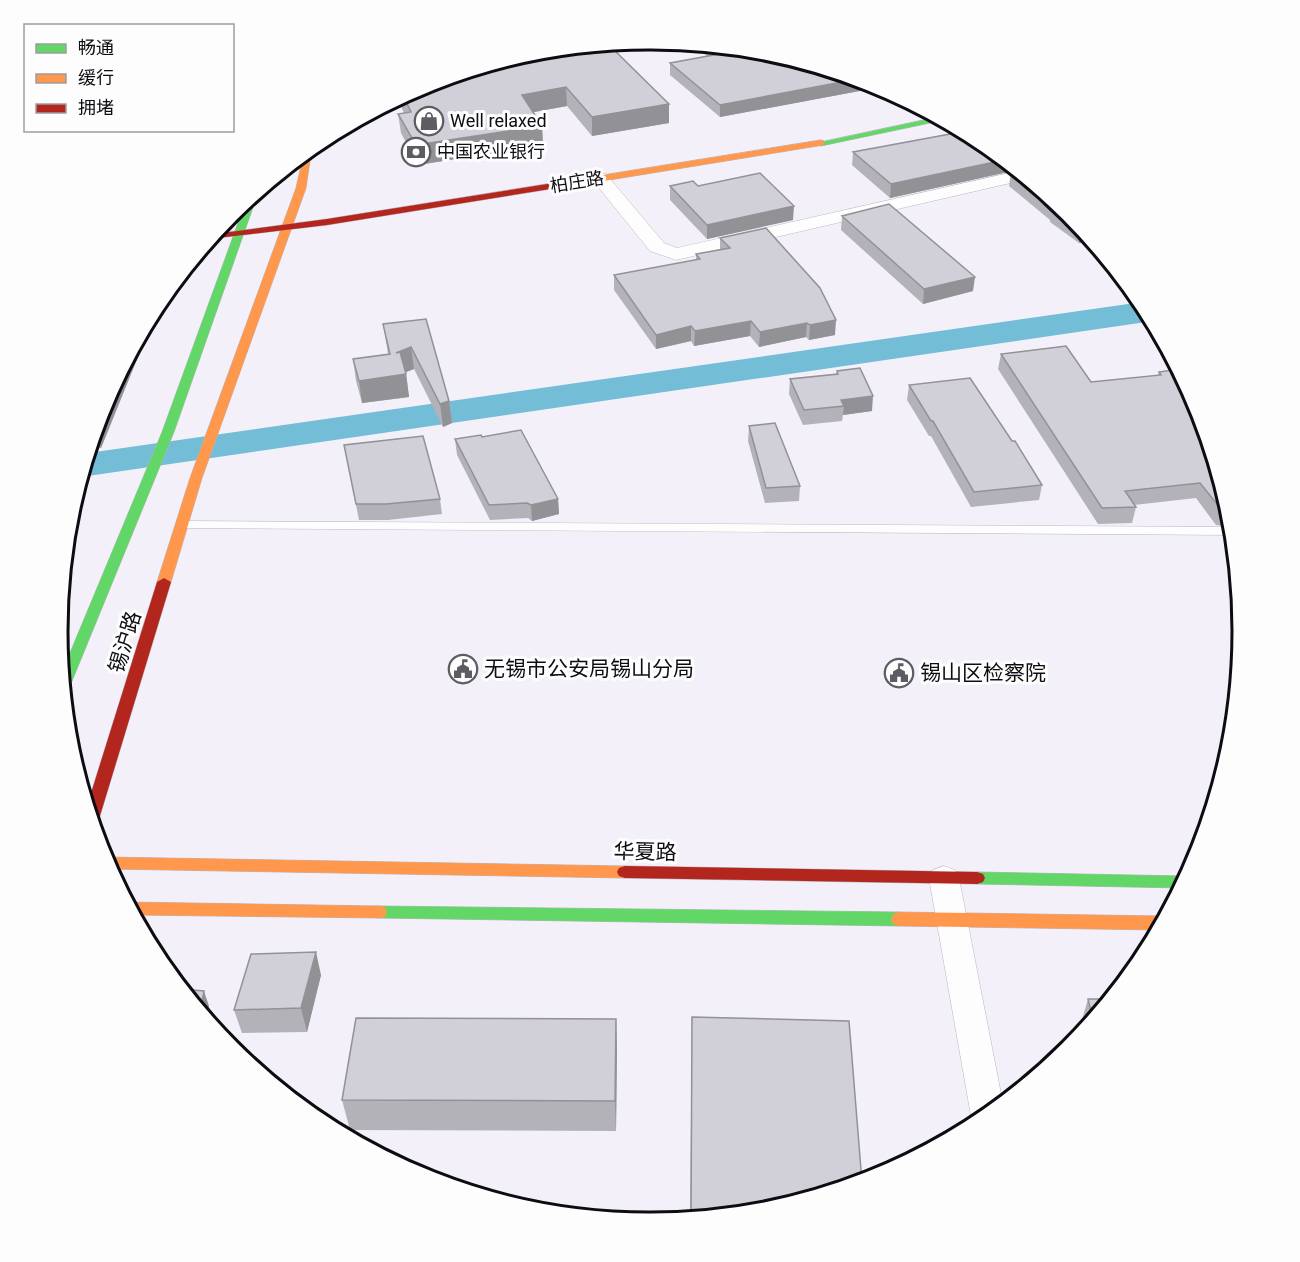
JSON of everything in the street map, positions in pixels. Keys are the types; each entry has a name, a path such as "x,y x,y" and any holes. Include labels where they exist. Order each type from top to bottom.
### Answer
{"street":[{"name":"柏庄路","path":"225,235 848,139 930,121"},
{"path":"286,227 299,207 306,163"},
{"path":"600,178 657,247 676,254 1013,177"},
{"path":"70,669 168,432 245,215 299,207"},
{"name":"锡沪路","path":"95,806 184,525 196,478 286,227"},
{"name":"华夏路","path":"117,863 1175,882"},
{"path":"944,878 986,1105"},
{"path":"139,908 1153,923"}],"lane":[{"path":"184,525 1222,531"}],"building":[{"path":"612,51 615,51 669,104 592,117 566,87 522,95 542,126 416,145 398,114 411,112 407,103 463,80 499,69 574,54"},
{"path":"719,54 801,69 842,82 720,105 670,63"},
{"path":"951,134 993,162 891,184 853,152"},
{"path":"760,173 794,206 707,225 670,186 693,181 698,186"},
{"path":"889,204 975,277 924,289 842,216"},
{"path":"766,228 820,288 836,320 760,332 751,321 695,331 691,326 656,335 614,275 700,259 696,254 730,248 720,238"},
{"path":"426,319 449,401 440,404 411,347 396,353 400,352 406,374 359,381 353,359 390,354 383,324"},
{"path":"1066,346 1091,382 1161,375 1159,372 1170,370 1201,444 1217,504 1200,483 1125,491 1136,507 1102,508 1001,354"},
{"path":"860,368 873,396 841,400 844,406 804,410 790,379 838,374 837,371"},
{"path":"970,378 1012,441 1015,441 1042,485 974,492 933,421 909,385"},
{"path":"775,423 800,486 766,488 749,426"},
{"path":"521,430 558,499 531,505 527,503 489,505 455,439"},
{"path":"423,436 440,499 356,504 344,445"},
{"path":"316,952 301,1008 234,1010 251,954"},
{"path":"193,990 204,991 202,1001"},
{"path":"1088,999 1099,999 1091,1010"},
{"path":"692,1017 849,1021 861,1173 801,1193 726,1208 691,1211"},
{"path":"356,1018 616,1019 615,1101 342,1100"}],"waterway":[{"path":"93,465 1137,314"}],"traffic: fast":[{"path":"821,143 930,121"},
{"path":"70,669 168,432 246,214"},
{"path":"977,878 1175,882"},
{"path":"379,912 899,919"}],"traffic: slow":[{"path":"591,180 821,143"},
{"path":"164,582 196,478 301,188 306,163"},
{"path":"117,863 625,872"},
{"path":"139,908 379,912"},
{"path":"899,919 1153,923"}],"traffic: jam":[{"path":"225,235 327,222 591,180"},
{"path":"95,805 164,582"},
{"path":"625,872 977,878"}],"place":[{"name":"Well relaxed","path":"429,121"},
{"name":"中国农业银行","path":"416,152"},
{"name":"无锡市公安局锡山分局","path":"463,669"},
{"name":"锡山区检察院","path":"899,673"}]}
